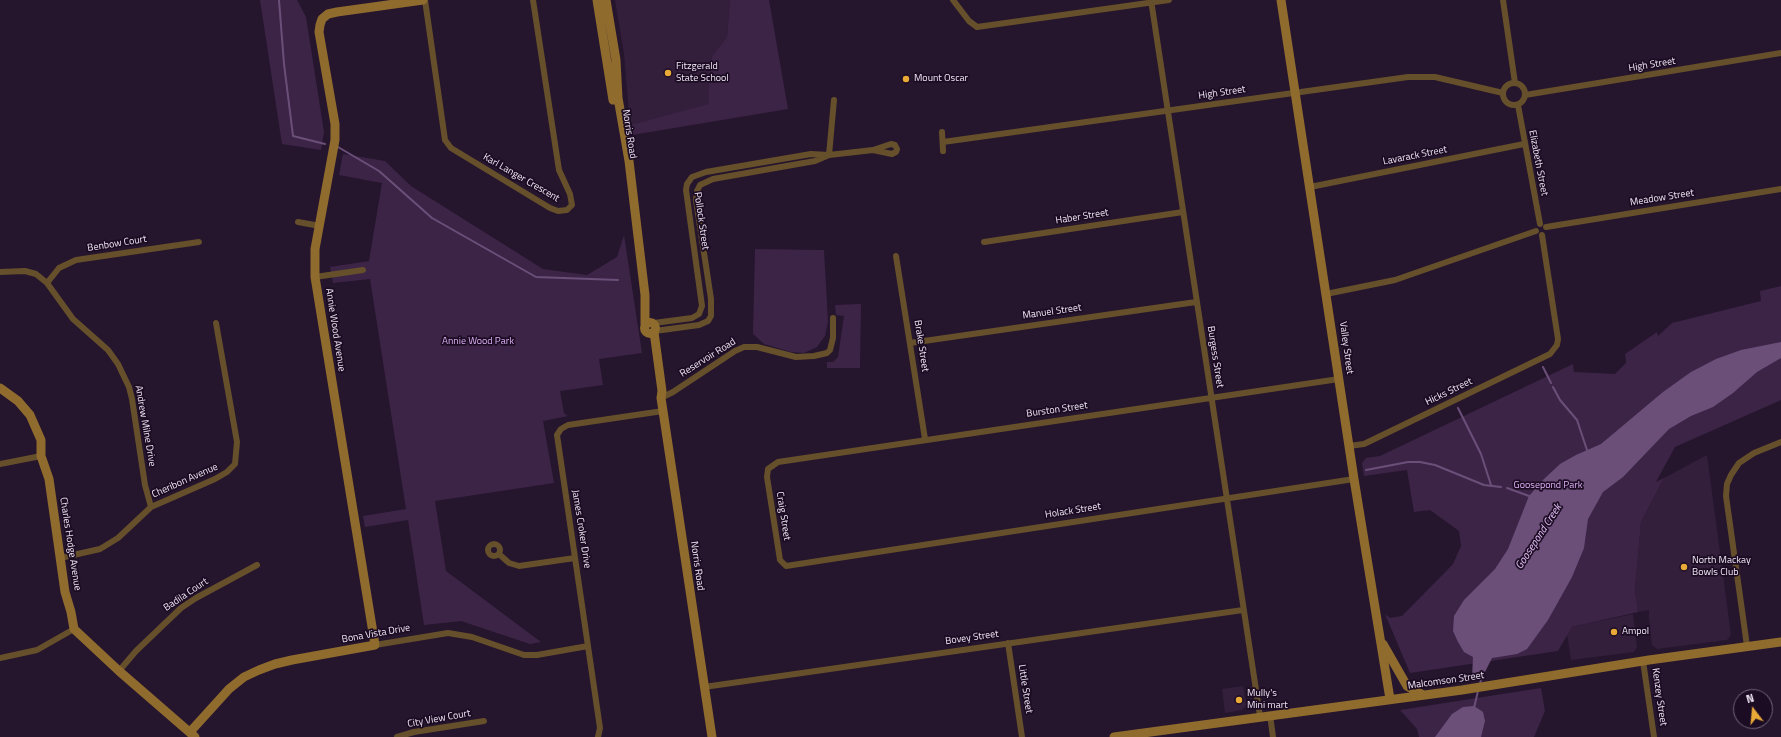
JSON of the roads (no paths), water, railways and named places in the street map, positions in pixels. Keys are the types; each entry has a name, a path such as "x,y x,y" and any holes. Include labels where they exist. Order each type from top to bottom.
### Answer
{"street":[{"name":"Karl Langer Crescent","path":"424,0 445,140 451,148 550,208 558,211 566,210 572,205 559,170 533,0"},
{"name":"Annie Wood Avenue","path":"375,645 315,277 315,249 335,135 335,124 319,32 322,19 328,14 424,0"},
{"name":"Norris Road","path":"597,0 610,52 628,159 645,295 651,328 650,341 658,393 661,398 712,737"},
{"name":"Norris Road","path":"606,0 610,52"},
{"path":"953,0 969,21 977,27 1151,1 1169,0"},
{"name":"Valley Street","path":"1282,0 1354,479 1390,699"},
{"path":"1503,0 1515,83 1523,88 1525,95 1524,100 1518,105 1508,104 1503,98 1503,93 1506,86 1515,83"},
{"name":"Burgess Street","path":"1151,1 1260,716"},
{"name":"High Street","path":"1525,95 1781,53"},
{"name":"High Street","path":"943,142 1408,77 1434,77 1503,93"},
{"path":"829,155 834,100"},
{"name":"Elizabeth Street","path":"1518,105 1524,144 1543,226"},
{"path":"942,132 943,151"},
{"name":"Lavarack Street","path":"1310,187 1524,144"},
{"name":"Pollock Street","path":"702,309 701,292 687,201 687,184 692,176 699,173 725,168 813,154 829,155 873,150"},
{"name":"Pollock Street","path":"712,311 696,200 697,189 704,182 815,162 829,155"},
{"path":"769,161 770,169"},
{"path":"748,164 749,173"},
{"path":"725,168 726,177"},
{"path":"699,173 704,182"},
{"name":"Meadow Street","path":"1543,226 1781,189"},
{"path":"687,201 696,200"},
{"name":"Haber Street","path":"984,242 1182,212"},
{"path":"298,222 320,226"},
{"path":"691,223 699,222"},
{"path":"1536,226 1543,226 1545,232 1539,234 1536,231 1536,226"},
{"path":"1326,294 1395,280 1536,231"},
{"name":"Hicks Street","path":"1349,446 1364,444 1550,354 1554,350 1558,339 1542,234"},
{"name":"Benbow Court","path":"47,283 59,268 76,260 199,242"},
{"name":"Brake Street","path":"896,256 925,439"},
{"path":"696,258 705,257"},
{"path":"315,277 363,270"},
{"name":"Andrew Milne Drive","path":"0,272 25,271 36,274 47,283 73,319 108,350 118,364 124,375 132,399 145,485 152,507"},
{"path":"701,292 710,291"},
{"name":"Manuel Street","path":"910,342 1196,302"},
{"path":"702,309 712,311 710,318 705,323 673,328 651,328 672,321 695,317 702,309"},
{"name":"Reservoir Road","path":"661,398 670,394 743,347 757,347 796,357 825,354 830,350 832,343 834,318"},
{"path":"672,321 673,328"},
{"name":"Cheribon Avenue","path":"60,558 100,549 109,545 152,507 176,495 215,480 227,472 235,464 238,442 216,323"},
{"name":"Burston Street","path":"778,462 1339,378"},
{"name":"Charles Hodge Avenue","path":"0,388 18,401 30,415 38,430 41,440 41,456 49,480 65,592 74,629"},
{"name":"James Croker Drive","path":"598,737 600,728 557,439 559,430 563,427 663,411"},
{"path":"1746,646 1726,496 1727,484 1731,475 1740,463 1754,453 1781,442"},
{"path":"0,464 41,456"},
{"name":"Craig Street","path":"778,462 768,469 767,477 780,560 782,564 786,566 796,565"},
{"name":"Holack Street","path":"796,565 1354,479"},
{"path":"499,554 509,563 519,566 575,558"},
{"name":"Badila Court","path":"119,671 136,651 180,608 257,565"},
{"name":"Bovey Street","path":"704,687 1243,610"},
{"path":"0,658 37,650 74,629 192,735"},
{"name":"Bona Vista Drive","path":"192,735 229,689 244,677 275,664 292,660 448,633 472,637 524,654 537,655 588,646"},
{"path":"1379,638 1407,686 1423,695"},
{"name":"Malcomson Street","path":"1114,737 1150,734 1260,716 1462,690 1643,661 1781,642"},
{"name":"Little Street","path":"1008,643 1022,737"},
{"name":"Kenzey Street","path":"1643,661 1654,737"},
{"path":"1270,715 1273,737"},
{"name":"City View Court","path":"398,737 414,732 484,721"}],"water":[{"path":"1781,342 1781,358 1757,372 1733,393 1713,407 1691,416 1669,429 1623,477 1603,492 1588,519 1584,548 1572,577 1548,620 1527,649 1517,654 1492,658 1483,676 1472,677 1473,657 1464,652 1458,642 1453,631 1454,616 1464,600 1495,569 1508,549 1529,496 1543,480 1560,464 1601,444 1663,392 1691,372 1716,359 1741,350"},
{"path":"1474,706 1483,712 1485,721 1481,737 1435,737 1452,714 1463,707"}],"waterway":[{"path":"279,0 284,64 293,136 325,144"},
{"path":"338,147 379,171 432,218 536,277 618,280"},
{"path":"1543,367 1551,383"},
{"path":"1553,387 1560,400 1577,420 1587,450"},
{"path":"1458,408 1481,454 1491,485"},
{"path":"1366,470 1408,462 1420,462 1435,465 1484,485 1501,487"},
{"path":"1507,488 1529,496"},
{"name":"Goosepond Creek","path":"1480,684 1482,675"},
{"name":"Goosepond Creek","path":"1474,708 1478,691"}],"place":[{"name":"Fitzgerald State School","path":"668,73"},
{"name":"Mount Oscar","path":"906,79"},
{"name":"North Mackay Bowls Club","path":"1684,567"},
{"name":"Ampol","path":"1614,632"},
{"name":"Mully's Mini mart","path":"1239,700"}],"park label":[{"name":"Annie Wood Park","path":"478,342"},
{"name":"Goosepond Park","path":"1548,486"}]}
